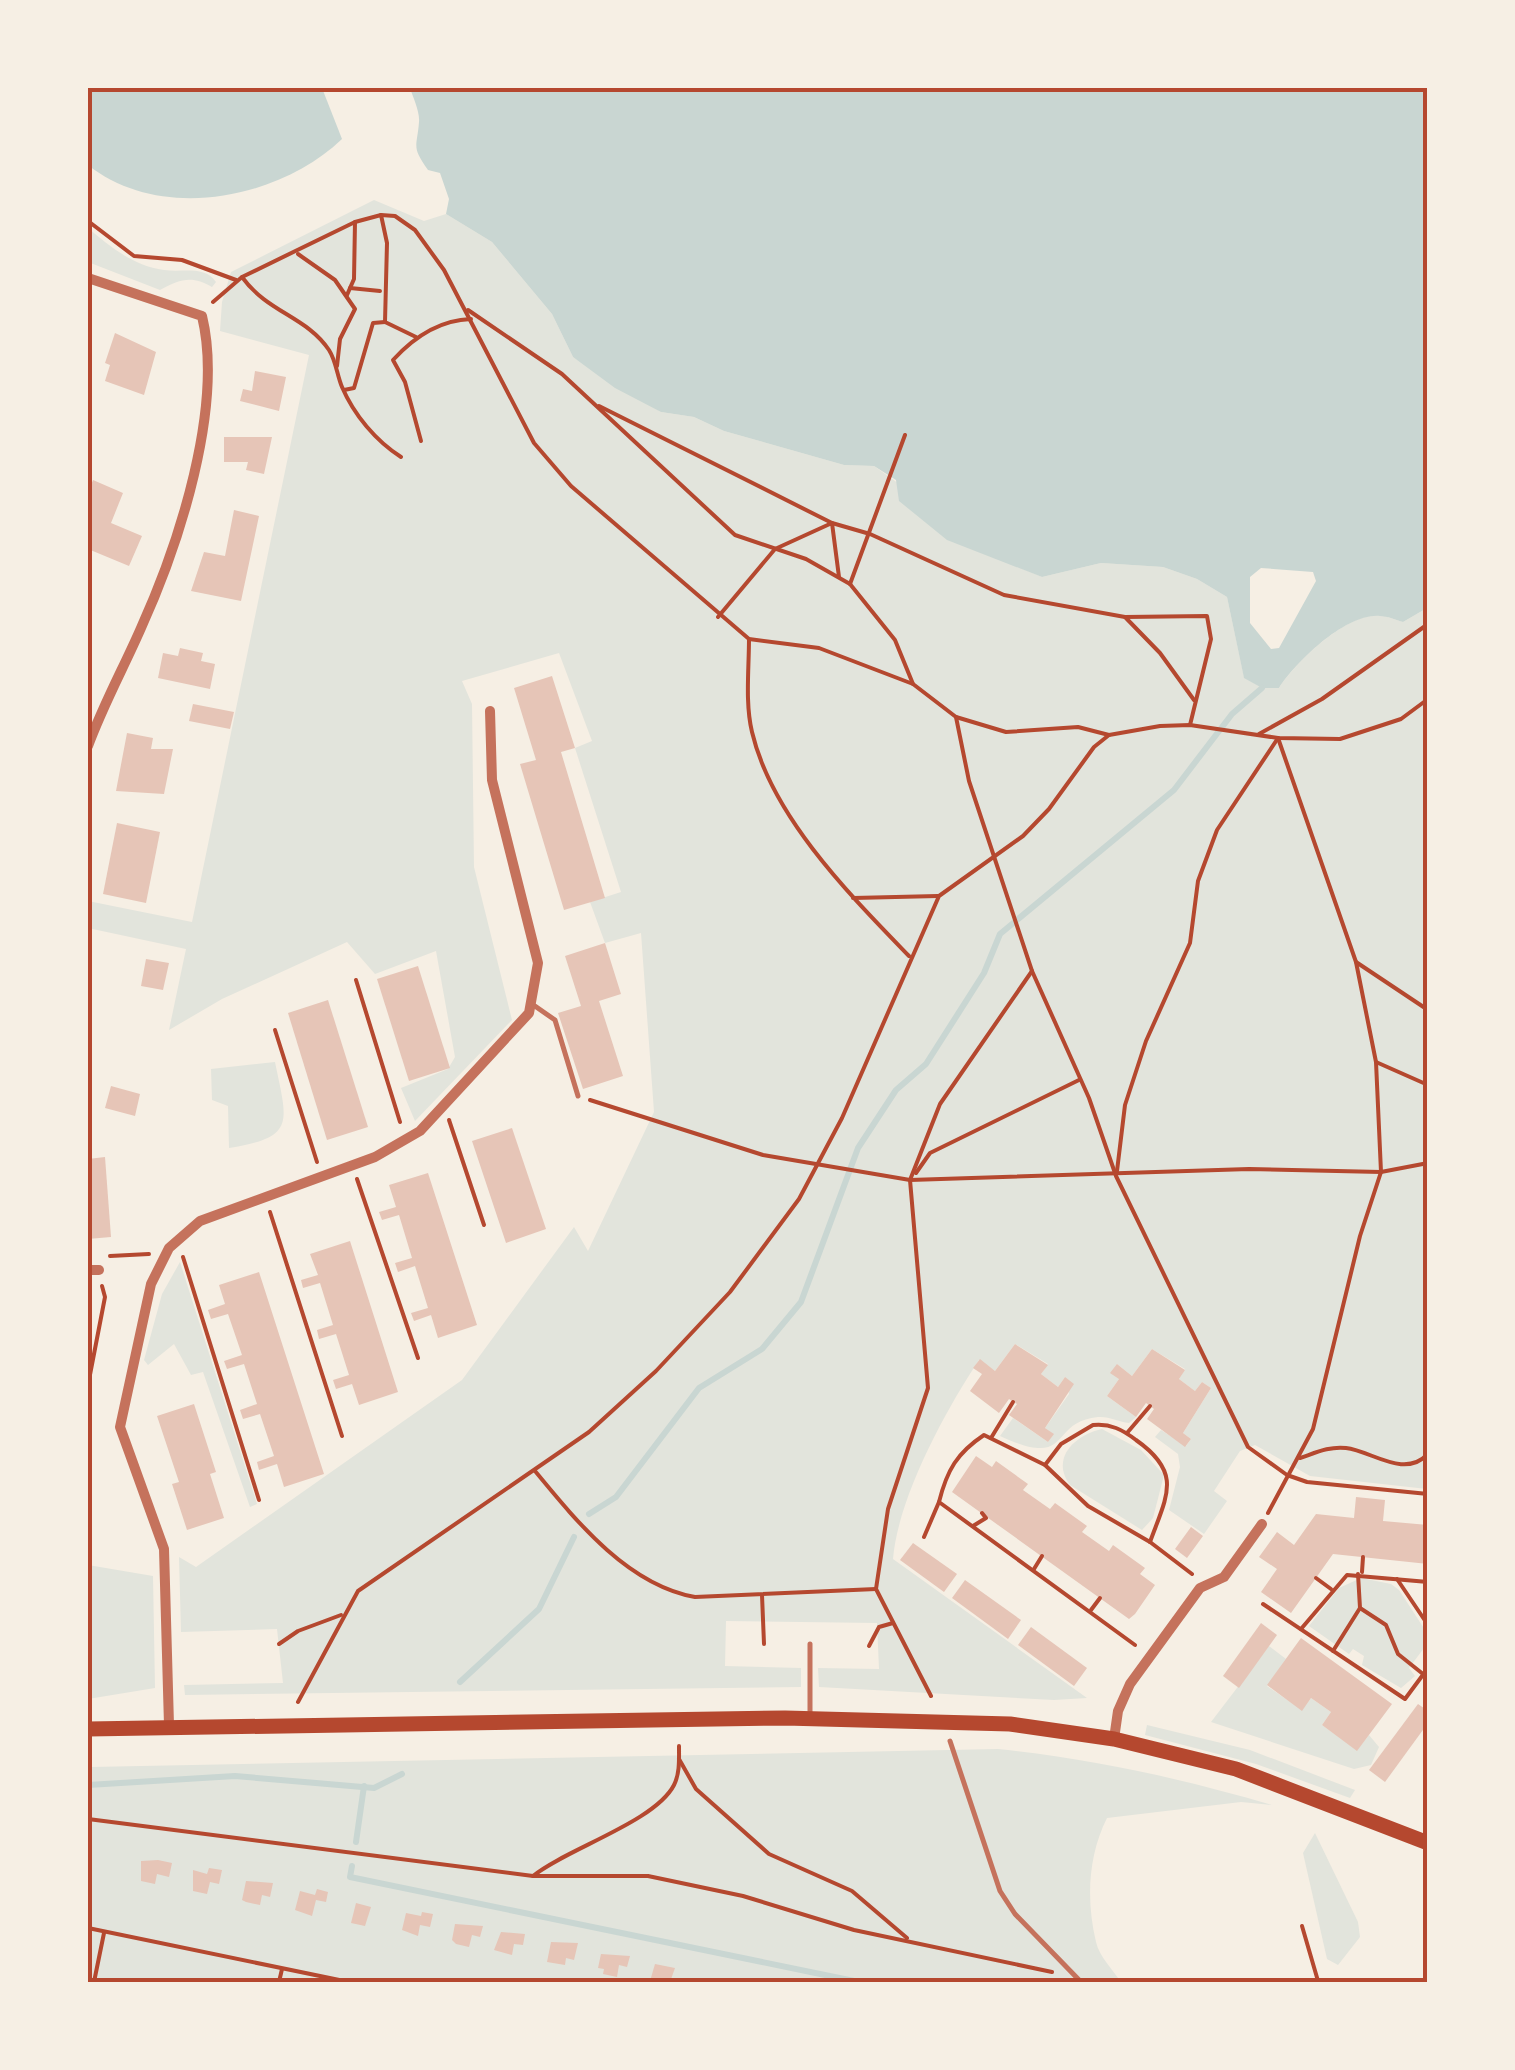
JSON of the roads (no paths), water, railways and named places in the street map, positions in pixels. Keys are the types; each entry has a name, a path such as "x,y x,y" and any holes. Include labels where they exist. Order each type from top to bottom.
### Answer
{"main road":[{"path":"88,1729 810,1718 994,1723 1114,1739 1268,1780 1428,1844"}],"street":[{"path":"88,278 202,316 208,340 194,470 155,595 88,746"},
{"path":"170,1725 168,1573 162,1535 120,1427 160,1259 177,1238 200,1221 352,1165 406,1140 513,1035 532,1004 538,963 492,780 490,711"},
{"path":"1114,1739 1118,1711 1130,1684 1200,1588 1224,1576 1262,1524"}],"lane":[{"path":"532,1004 555,1020 578,1096"},
{"path":"810,1644 810,1718"},
{"path":"950,1741 1000,1891 1015,1914 1081,1982"}],"waterway":[{"path":"589,1514 616,1497 699,1388 762,1349 801,1302 858,1148 896,1090 926,1064 984,973 1000,934 1174,790 1232,714 1262,688"},
{"path":"460,1682 539,1609 574,1537"},
{"path":"88,1785 235,1776 374,1788 402,1774"},
{"path":"356,1842 364,1786"},
{"path":"352,1866 350,1877 859,1982"}]}
